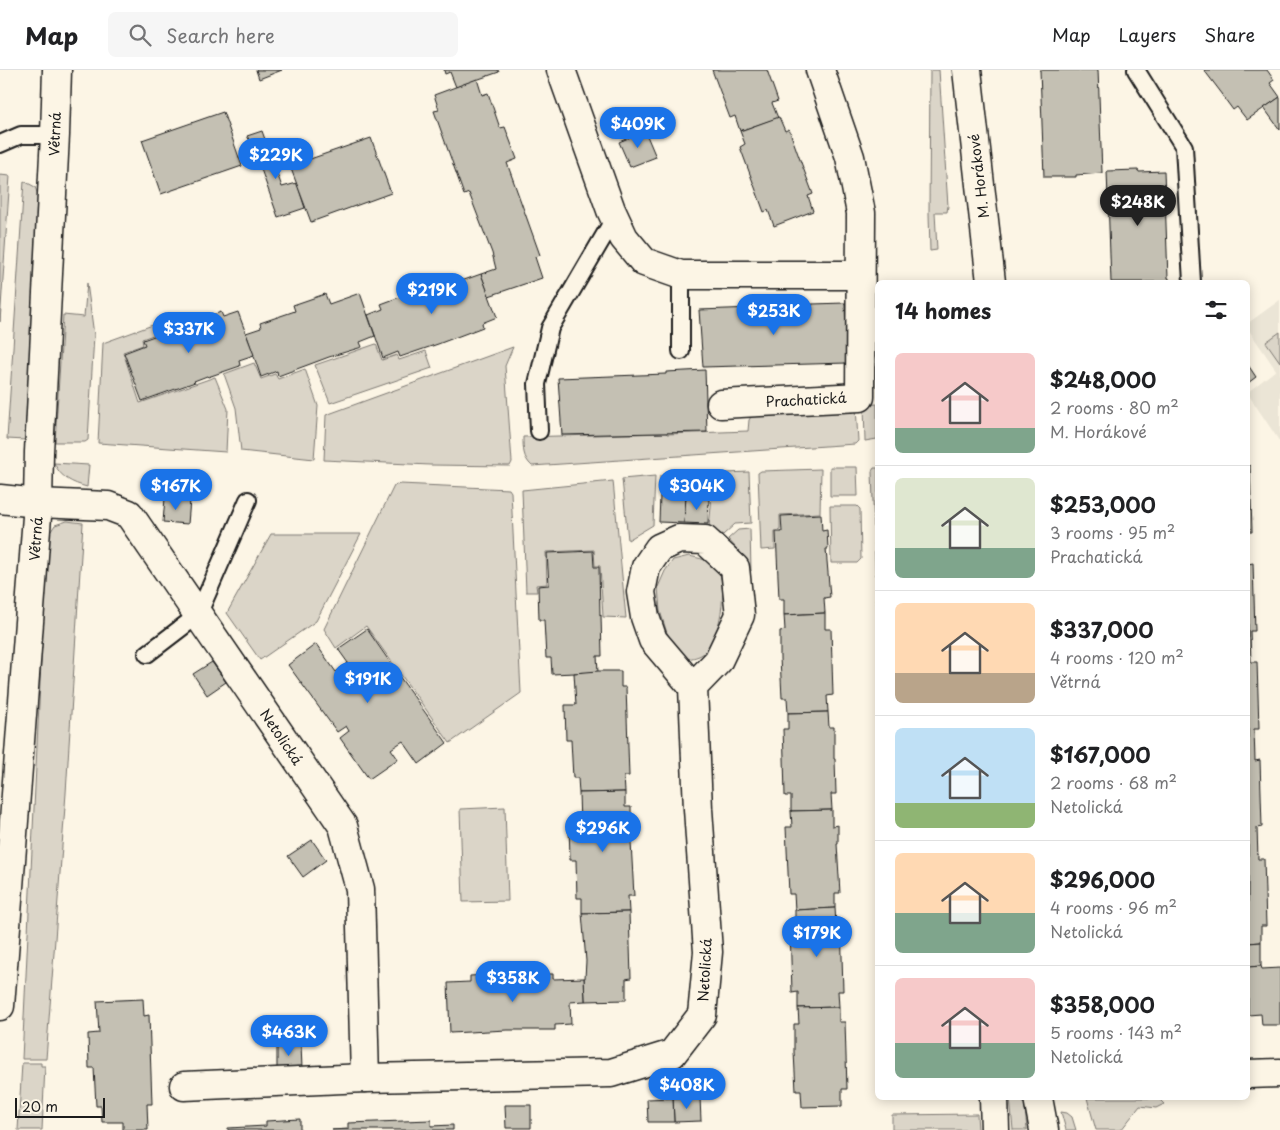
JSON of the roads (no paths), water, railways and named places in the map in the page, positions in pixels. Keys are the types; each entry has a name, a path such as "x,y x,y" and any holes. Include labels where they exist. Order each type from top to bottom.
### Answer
{"street":[{"name":"Větrná","path":"0,1006 38,503 55,135 56,70"},
{"path":"561,70 603,190 624,238 644,262 681,275 860,275"},
{"name":"Prachatická","path":"721,404 860,397 861,213 850,157 820,70"},
{"name":"M. Horákové","path":"967,70 992,280"},
{"name":"Netolická","path":"0,499 38,503 108,506 129,514 343,826 360,889 365,1078"},
{"path":"679,538 705,540 735,568 740,616 718,661 693,687 653,640 645,617 641,592 646,567 659,548 679,538"},
{"name":"Netolická","path":"184,1086 365,1078 611,1073 672,1054 702,1015 708,952 698,809 693,687"},
{"path":"1250,1074 1280,1074"},
{"path":"994,1100 995,1130"},
{"path":"1038,1100 1044,1130"}],"lane":[{"path":"1136,70 1184,147 1192,280"},
{"path":"0,144 21,135 55,135"},
{"path":"539,431 537,384 550,328 615,217"},
{"path":"681,275 681,352"},
{"path":"147,654 198,615 248,500"}]}
